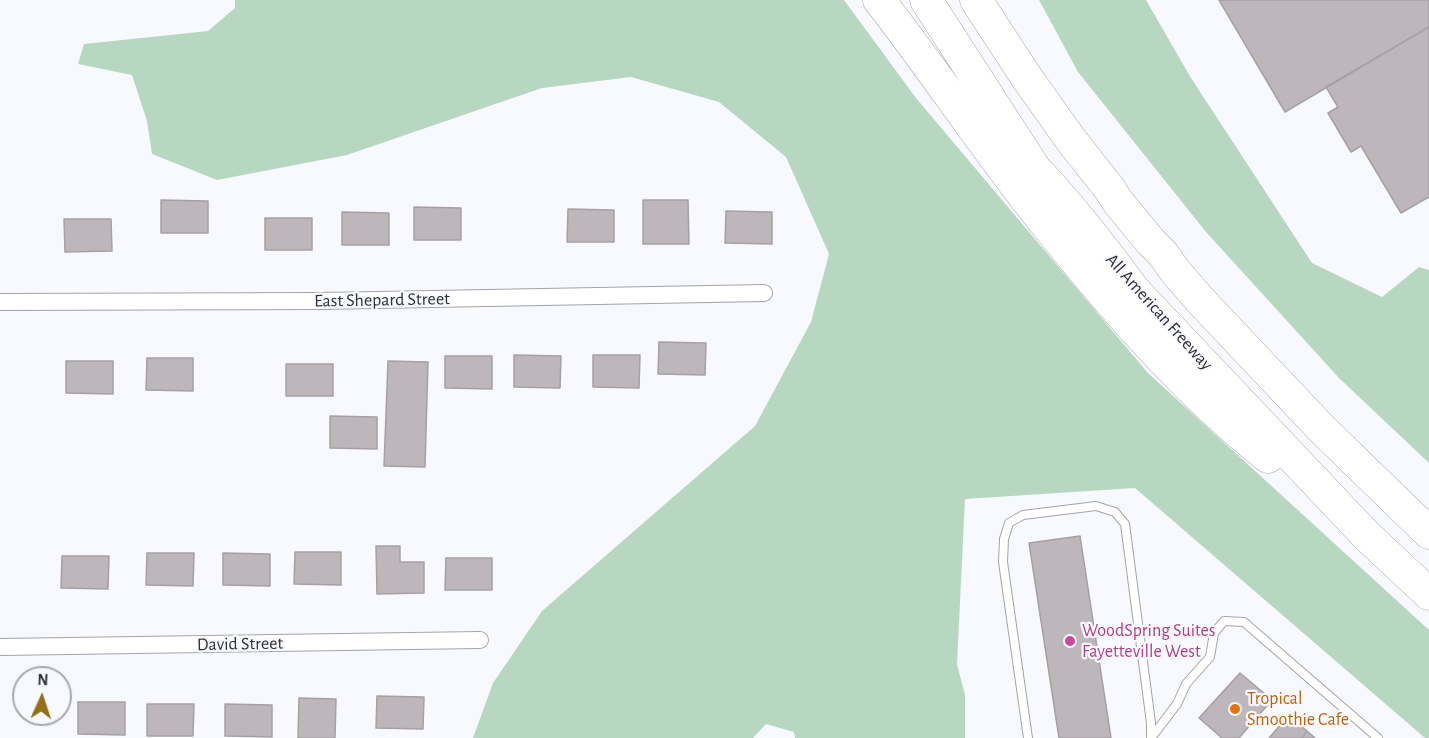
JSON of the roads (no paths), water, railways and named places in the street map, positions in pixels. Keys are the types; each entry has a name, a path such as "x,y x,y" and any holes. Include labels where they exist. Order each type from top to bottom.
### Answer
{"highway":[{"path":"879,0 1044,222 1103,294 1155,351 1222,418 1367,536"},
{"name":"All American Freeway","path":"926,0 1035,168 1134,290 1367,536 1429,594"},
{"path":"976,0 1071,140 1118,202 1201,301 1321,428 1429,533"},
{"path":"997,0 1027,78"}],"street":[{"name":"East Shepard Street","path":"0,302 321,301 764,293"},
{"name":"David Street","path":"0,646 480,640"}],"lane":[{"path":"1028,738 1003,562 1004,539 1009,524 1023,515 1096,506 1115,512 1125,524 1151,723 1151,738"},
{"path":"1151,738 1177,704 1186,684 1210,657 1214,633 1224,621 1244,622 1378,738"}],"place":[{"name":"WoodSpring Suites Fayetteville West","path":"1070,641"},
{"name":"Tropical Smoothie Cafe","path":"1235,709"}]}
